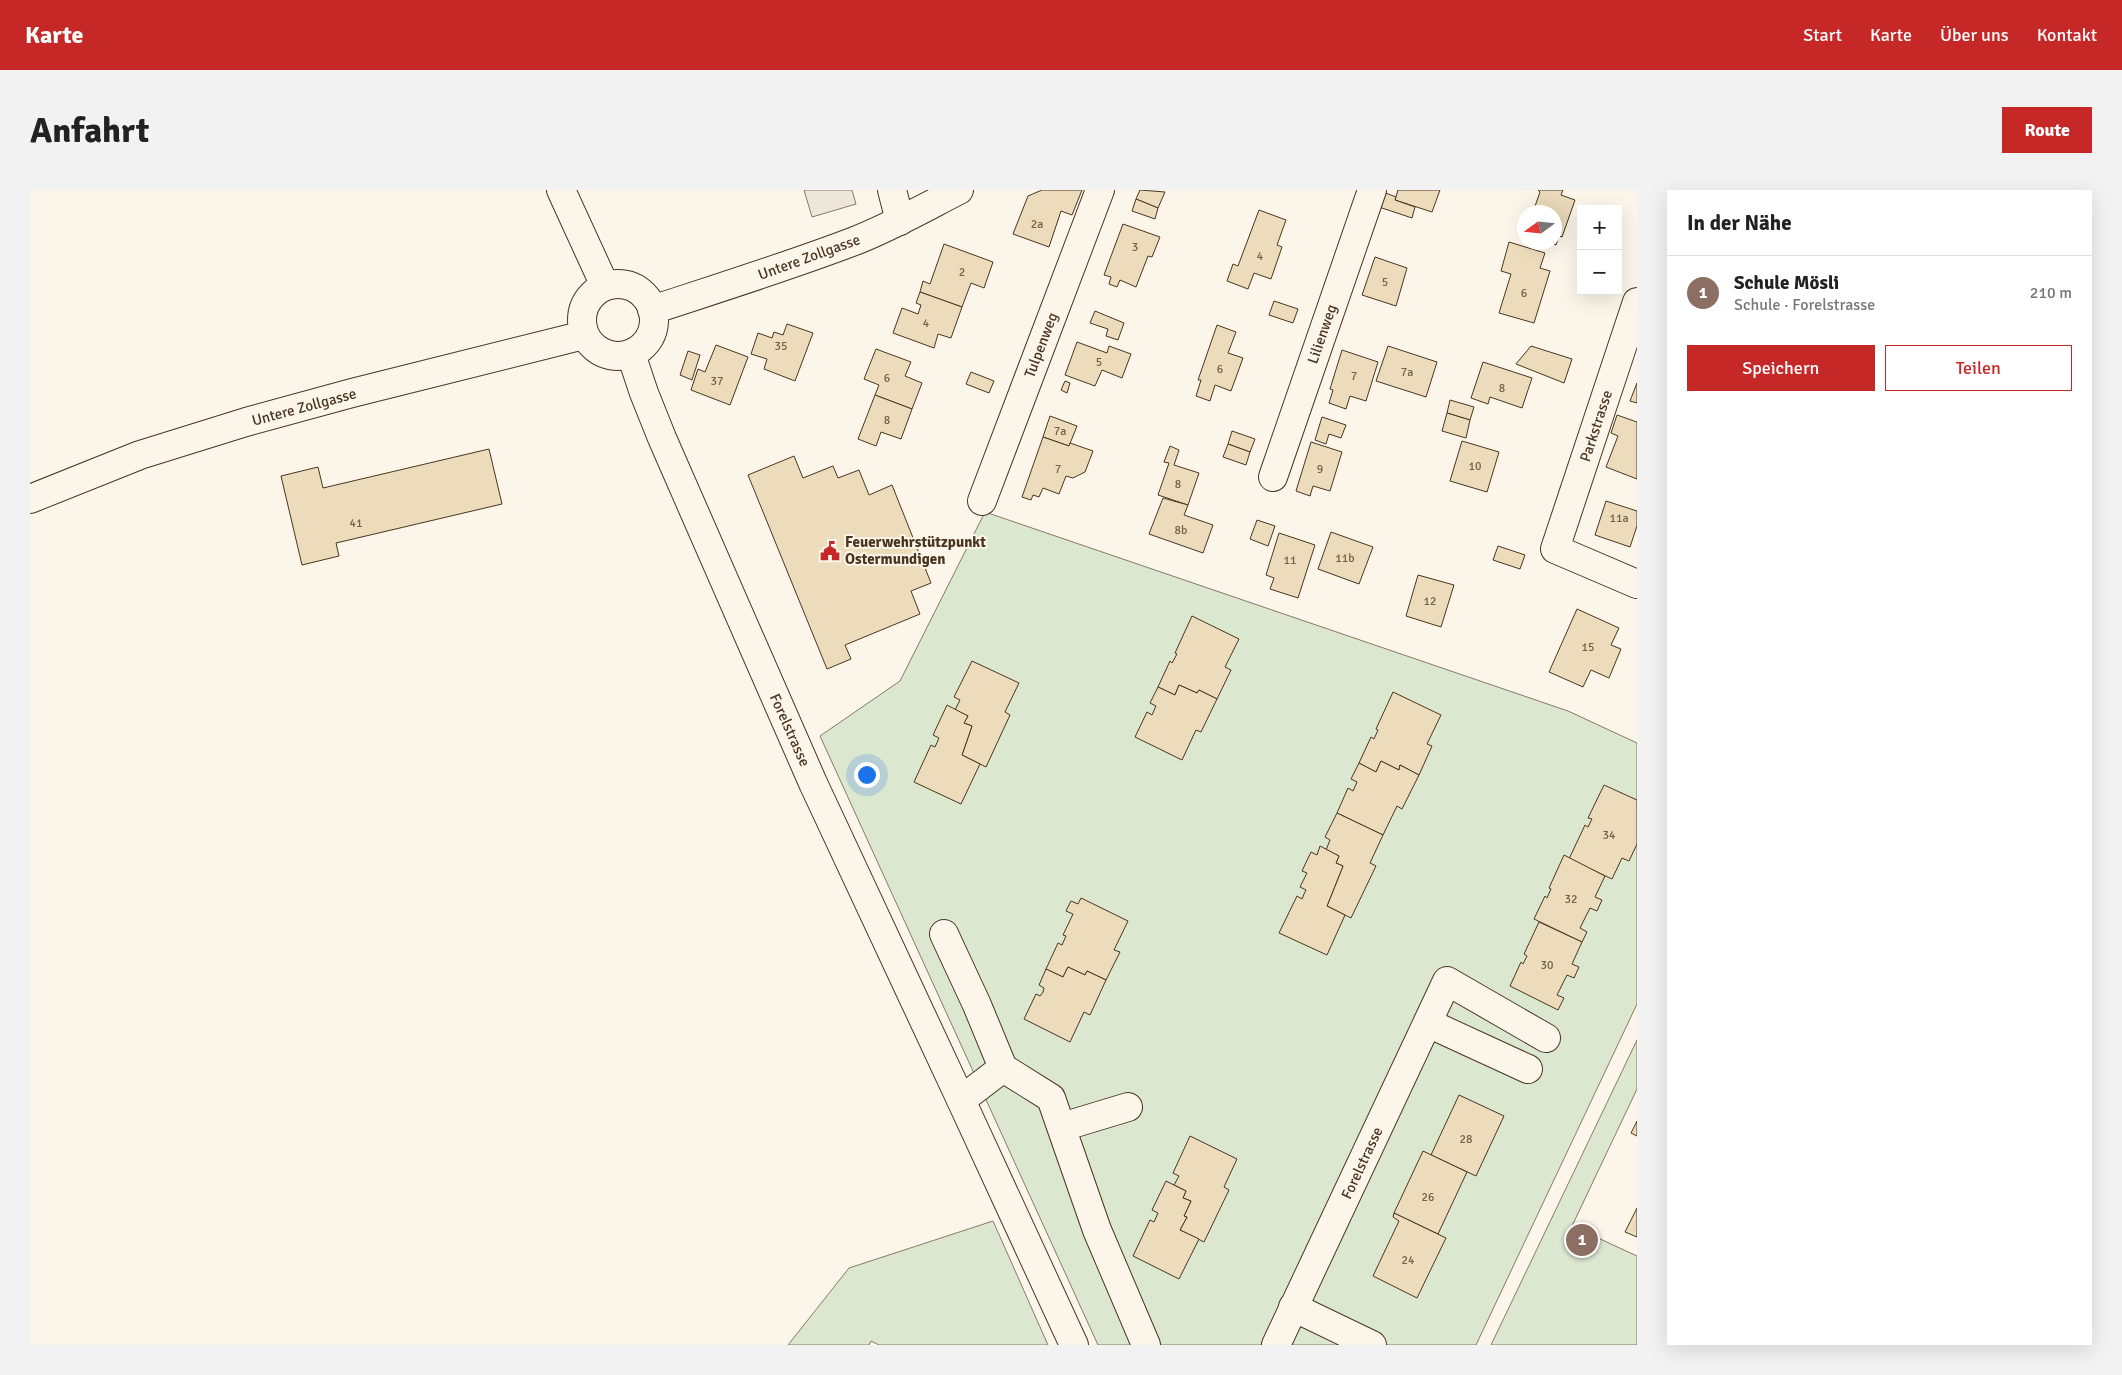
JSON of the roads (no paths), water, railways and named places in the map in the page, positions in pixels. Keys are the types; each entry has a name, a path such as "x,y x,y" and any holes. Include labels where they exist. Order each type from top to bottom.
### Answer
{"street":[{"path":"562,190 605,286"},
{"path":"892,190 900,221"},
{"name":"Untere Zollgasse","path":"652,310 853,242 900,221 959,190"},
{"name":"Tulpenweg","path":"982,501 1100,190"},
{"name":"Lilienweg","path":"1272,478 1372,190"},
{"path":"628,285 639,291 647,299 652,310 654,320 650,336 641,349 620,357 609,356 599,352 584,335 581,325 584,306 596,291 605,286 628,285"},
{"name":"Parkstrasse","path":"1637,302 1555,549 1637,584"},
{"name":"Untere Zollgasse","path":"30,499 140,455 246,422 352,393 584,335"},
{"name":"Forelstrasse","path":"631,354 644,394 662,438 813,783 1074,1345"},
{"path":"944,934 977,1005 1003,1068 1052,1098 1097,1230 1146,1345"},
{"name":"Forelstrasse","path":"1276,1345 1447,982 1546,1038"},
{"path":"1428,1023 1528,1069"},
{"path":"961,1100 1003,1068"},
{"path":"1062,1127 1128,1107"},
{"path":"1293,1307 1372,1345"}],"place":[{"name":"Feuerwehrstützpunkt Ostermundigen","path":"830,551"},
{"name":"Schule Mösli","path":"1582,1240"}]}
